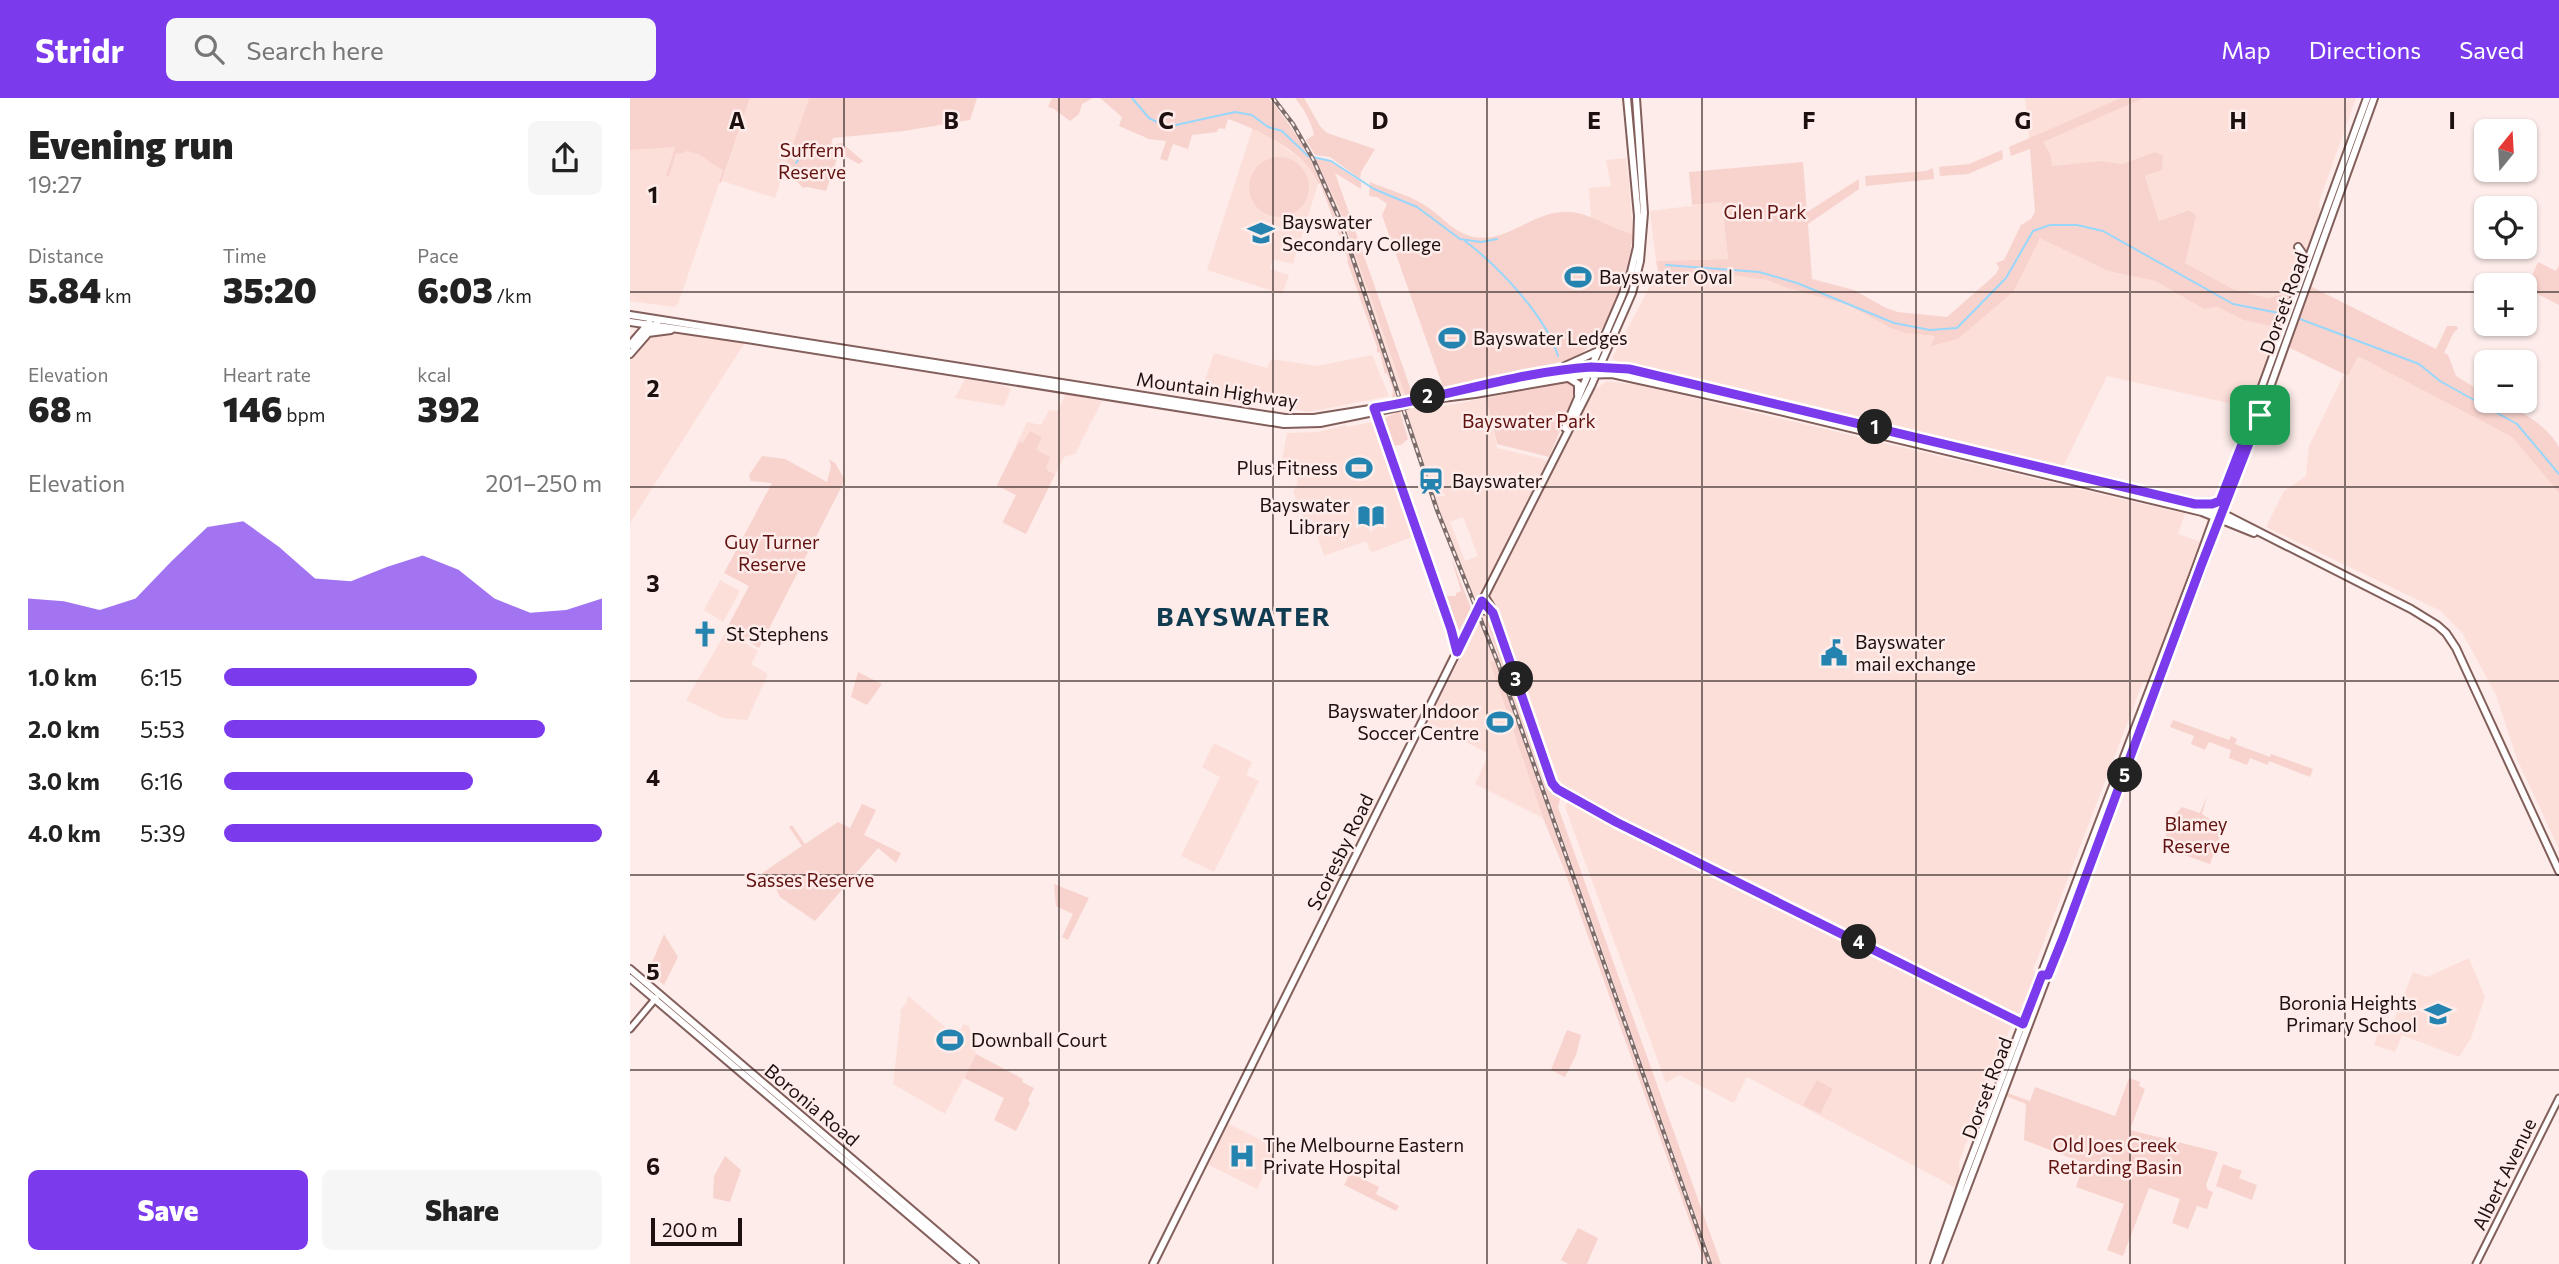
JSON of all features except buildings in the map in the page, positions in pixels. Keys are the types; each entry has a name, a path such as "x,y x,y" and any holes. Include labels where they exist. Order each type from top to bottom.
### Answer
{"main road":[{"path":"1627,98 1637,154"},
{"path":"1594,370 1606,351 1626,297 1639,248 1636,98"},
{"name":"Dorset Road","path":"1936,1264 2216,528 2220,501 2257,414 2367,98"},
{"name":"Dorset Road","path":"2172,640 2207,535 2218,514 2257,414 2375,98"},
{"path":"2306,270 2305,257 2296,247 2316,242"},
{"path":"1594,370 1598,350 1626,297"},
{"name":"Mountain Highway","path":"630,315 691,330 1284,424 1309,424 1441,393 1557,370 1618,367 1672,386 1989,454 2202,512 2218,514 2279,543"},
{"path":"630,354 648,333 654,321"},
{"path":"630,345 654,321"},
{"name":"Mountain Highway","path":"630,322 654,321 1276,416 1312,418 1375,410"},
{"path":"630,322 636,331 630,345"},
{"path":"648,333 691,330"},
{"path":"1557,370 1588,358 1598,350"},
{"path":"1606,351 1607,361 1618,367"},
{"name":"Mountain Highway","path":"1408,402 1475,394 1594,370 1627,377 1652,374 1768,405"},
{"name":"Scoresby Road","path":"1153,1264 1591,387 1594,370"},
{"name":"Scoresby Road","path":"1556,453 1577,400 1594,370"},
{"path":"1652,374 1653,379 1672,386"},
{"path":"1518,377 1519,386"},
{"path":"1567,377 1578,384 1577,400"},
{"path":"1591,387 1603,378 1627,377"},
{"path":"1441,393 1442,396 1475,394"},
{"path":"1375,410 1457,652"},
{"name":"Mountain Highway","path":"1850,424 1998,464 2195,504 2404,606 2446,633 2456,648 2559,871"},
{"path":"1989,454 1998,464"},
{"path":"2195,504 2220,501"},
{"path":"2202,512 2207,518 2207,535"},
{"path":"2216,528 2225,525 2239,526"},
{"path":"1481,605 1494,616 1555,787 1616,822 2026,1025"},
{"path":"1481,605 1494,616"},
{"path":"1451,632 1463,639"},
{"name":"Boronia Road","path":"630,969 658,996 972,1264"},
{"name":"Boronia Road","path":"630,978 658,996"},
{"path":"630,1029 658,996"},
{"name":"Albert Avenue","path":"2476,1264 2559,1098"}],"shaded area":[{"path":"750,98 809,98 775,198 722,181"},
{"path":"2025,98 2356,98 2319,202 2321,215 2295,290 2269,298 2235,290 2184,263 2188,210 2159,221 2145,176 2161,170 2163,155 2155,152 2122,164 2100,161 2052,166 2030,149"},
{"name":"Bayswater Secondary College","path":"1253,127 1307,164 1318,184 1293,264 1273,259 1270,269 1289,275 1282,294 1207,270"},
{"path":"734,140 678,304 674,307 630,301 630,149 675,147 667,175 680,141"},
{"path":"1626,158 1633,234 1619,231 1591,217 1589,188 1611,186 1606,160"},
{"path":"1317,160 1339,208 1406,398 1399,399 1340,226 1313,161"},
{"path":"1722,202 1728,259 1656,261 1650,211"},
{"path":"2040,237 2108,271 2155,281 2204,309 2217,307 2243,320 2284,329 2255,409 2107,376 2062,469 1618,363 1612,358 1658,271 1767,280 1848,305 1906,333 1936,336 1932,345 2014,291"},
{"path":"668,330 747,339 630,523 630,354 648,333"},
{"path":"1214,353 1267,368 1271,359 1317,366 1372,355 1389,396 1309,412 1248,401 1245,404 1201,397"},
{"path":"2358,355 2512,437 2559,493 2559,849 2517,759 2496,695 2463,634 2441,611 2266,527 2284,491 2306,476 2309,446 2344,374 2348,376"},
{"path":"965,379 1011,389 1004,406 955,398"},
{"path":"1607,381 1638,385 2185,514 2178,534 2201,542 2179,609 2168,628 2148,683 2143,682 2033,970 2038,973 2022,1014 2017,1016 2010,1028 1959,1162 1960,1176 1956,1188 1747,1077 1734,1103 1679,1075 1666,1083 1565,807 1570,794 1560,788 1556,780 1491,598 1481,593 1474,605 1447,542 1402,410 1424,404 1425,409 1486,398 1497,448 1540,458 1555,465 1595,389","holes":["1463,517 1478,556 1465,561 1450,522"]},
{"path":"1066,394 1102,401 1075,454 1064,457 1026,534 1002,523 1016,495 997,486 1027,422 1041,425 1049,410 1058,411"},
{"path":"1372,422 1414,536 1373,552 1366,541 1324,556 1312,520 1304,519 1293,492 1298,482 1293,467 1281,465 1287,433 1318,432"},
{"path":"720,580 740,591 723,622 704,610"},
{"path":"1483,614 1713,1264 1707,1264 1558,837 1509,701 1491,662 1543,818 1475,784 1489,754 1427,722"},
{"path":"726,632 758,651 751,664 768,674 747,720 723,718 686,700"},
{"path":"1214,743 1252,762 1246,775 1259,781 1214,872 1181,856 1220,777 1202,767"},
{"name":"Boronia Heights Primary School","path":"2469,958 2485,997 2471,1038 2459,1057 2402,1035 2395,1052 2374,1045 2380,1027 2390,1030 2413,972 2427,977"},
{"path":"908,996 957,1037 963,1024 969,1026 976,1054 945,1114 893,1084 900,1011"},
{"name":"The Melbourne Eastern Private Hospital","path":"1227,1123 1277,1148 1257,1189 1207,1164"}],"green space":[{"path":"630,98 750,98 721,183 719,182 723,170 692,152 676,153 669,176 666,176 675,147 630,150"},
{"name":"Suffern Reserve","path":"809,98 977,98 970,120 904,131 833,138 831,145 842,143 863,161 859,164 839,153 826,191 803,188 791,175 783,173"},
{"path":"1052,98 1093,98 1082,104 1079,114 1070,121 1048,107"},
{"path":"1100,98 1269,98 1302,144 1326,193 1346,243 1399,399 1392,400 1393,389 1387,373 1385,374 1380,353 1377,352 1348,259 1320,183 1318,184 1304,162 1267,136 1228,119 1225,129 1192,135 1188,149 1173,144 1167,161 1160,159 1166,141 1149,139 1119,126 1122,117"},
{"path":"1295,98 1304,98 1327,133 1375,149 1361,172 1360,179 1330,157 1315,155 1306,140 1314,135 1311,125"},
{"name":"Glen Park","path":"2121,98 2144,98 2043,142 2051,155 2052,166 2100,161 2122,164 2155,152 2163,155 2162,170 2145,176 2159,221 2189,210 2196,216 2185,263 2235,290 2269,298 2295,290 2284,329 2243,320 2217,307 2204,309 2155,281 2108,271 2040,238 2014,291 1958,339 1931,346 1935,336 1905,333 1848,305 1767,280 1658,271 1656,261 1728,259 1722,202 1692,205 1689,172 1803,162 1807,212 1859,179 1859,189 1808,224 1812,279 1854,290 1898,312 1947,317 1996,274 1999,268 1996,263 2004,260 2021,225 2031,219 2035,212 2030,149 2011,156 2009,147"},
{"path":"2002,150 2003,159 1968,174 1940,176 1939,167 1969,164"},
{"path":"1273,157 1285,157 1304,170 1309,187 1307,199 1296,212 1285,217 1273,217 1254,204 1249,193 1249,181 1262,162"},
{"path":"1315,158 1330,161 1361,182 1361,189 1335,173 1412,393 1406,398 1339,208"},
{"path":"1933,168 1934,179 1866,186 1865,176 1926,171"},
{"path":"1370,182 1416,200 1455,229 1474,237 1497,236 1540,217 1562,212 1581,214 1633,234 1618,294 1597,336 1583,352 1565,361 1443,387 1382,215 1387,204 1377,197 1369,196"},
{"path":"2538,262 2556,271 2559,265 2559,305 2537,294 2537,273 2533,273"},
{"path":"2310,286 2436,349 2447,326 2457,326 2458,329 2444,353 2448,355 2456,376 2474,387 2474,413 2522,413 2547,431 2559,448 2559,493 2512,437 2358,356 2348,376 2288,347"},
{"name":"Bayswater Park","path":"1567,382 1574,384 1573,400 1549,457 1497,444 1486,398"},
{"path":"1400,411 1408,439 1401,445 1392,446 1382,419"},
{"path":"1030,431 1042,437 1036,450 1050,457 1046,467 1055,474 1026,534 1003,522 1016,495 997,485 1019,442 1023,443"},
{"name":"Guy Turner Reserve","path":"762,456 785,459 827,482 831,466 829,459 835,463 845,480 759,648 727,628 749,586 724,573 772,483 751,481 749,475"},
{"path":"1450,554 1472,611 1462,630 1457,629 1438,578 1440,577 1447,596 1456,596 1456,593 1461,591"},
{"path":"1483,612 1492,618 1551,785 1561,796 1558,807 1721,1264 1713,1264"},
{"path":"1495,661 1708,1264 1705,1264 1564,869 1543,818 1490,662"},
{"path":"858,672 882,684 867,705 851,697"},
{"path":"2173,720 2229,740 2231,736 2237,739 2235,744 2313,769 2310,777 2269,761 2268,765 2250,758 2247,765 2229,758 2231,750 2209,742 2205,750 2191,744 2194,736 2170,727"},
{"name":"Blamey Reserve","path":"2207,796 2202,814 2223,828 2210,864 2165,848 2169,825 2182,807 2200,813"},
{"name":"Sasses Reserve","path":"862,804 876,810 864,835 901,853 896,863 878,848 815,921 780,897 769,873 748,887 745,885 802,846 789,827 792,825 805,844 838,822 850,828"},
{"path":"1054,884 1089,898 1068,940 1062,937 1073,914 1056,906"},
{"path":"664,934 678,957 664,985 648,972"},
{"path":"1567,1030 1581,1035 1576,1055 1565,1077 1551,1070"},
{"path":"976,1054 1023,1079 1022,1082 1034,1088 1028,1100 1030,1103 1016,1131 994,1120 1004,1098 964,1078"},
{"name":"Old Joes Creek Retarding Basin","path":"2129,1078 2140,1082 2139,1086 2145,1089 2130,1130 2218,1152 2206,1185 2208,1190 2213,1192 2207,1209 2197,1206 2188,1229 2172,1223 2180,1199 2149,1188 2123,1256 2107,1250 2124,1204 2076,1187 2084,1163 2024,1140 2026,1104 2006,1096 2007,1093 2030,1101 2035,1087 2115,1116"},
{"path":"1817,1080 1833,1089 1820,1114 1803,1105"},
{"path":"725,1156 741,1170 730,1202 713,1198 714,1176"},
{"path":"1332,1164 1361,1167 1357,1176 1379,1187 1376,1194 1399,1206 1396,1211 1344,1185 1350,1173"},
{"path":"2223,1164 2242,1171 2239,1178 2257,1185 2252,1200 2216,1186"},
{"path":"1578,1228 1598,1238 1587,1264 1568,1264 1561,1260"}],"waterway":[{"path":"1132,98 1149,118 1159,123 1176,125 1235,112 1252,115 1268,127 1282,131 1308,156 1331,161 1374,189 1417,207 1460,239 1481,242 1497,239"},
{"path":"1666,265 1759,272 1797,283 1894,323 1930,330 1957,328 2006,278 2033,231 2050,225 2077,225 2103,231 2233,304 2284,314"},
{"path":"1465,241 1492,264 1532,309 1558,356"},
{"path":"2300,319 2419,364 2440,381 2517,424 2559,474"}],"railway":[{"path":"1273,98 1293,124 1314,161 1340,220 1437,510 1498,663 1710,1264"}],"place":[{"name":"Bayswater Secondary College","path":"1261,233"},
{"name":"Bayswater Oval","path":"1578,277"},
{"name":"Bayswater Ledges","path":"1452,338"},
{"name":"Plus Fitness","path":"1359,468"},
{"name":"Bayswater","path":"1431,481"},
{"name":"Bayswater Library","path":"1371,516"},
{"name":"St Stephens","path":"705,634"},
{"name":"Bayswater mail exchange","path":"1834,653"},
{"name":"Bayswater Indoor Soccer Centre","path":"1500,722"},
{"name":"Boronia Heights Primary School","path":"2438,1014"},
{"name":"Downball Court","path":"950,1040"},
{"name":"The Melbourne Eastern Private Hospital","path":"1242,1156"}],"district":[{"name":"BAYSWATER","path":"1244,617"}],"route":[{"path":"1618,367 2205,505 2220,501 2254,413 2260,415 2063,938 2048,975 2042,975 2023,1024 1616,822 1555,787 1493,613 1482,601 1457,652 1374,408 1557,370 1618,367"}]}
